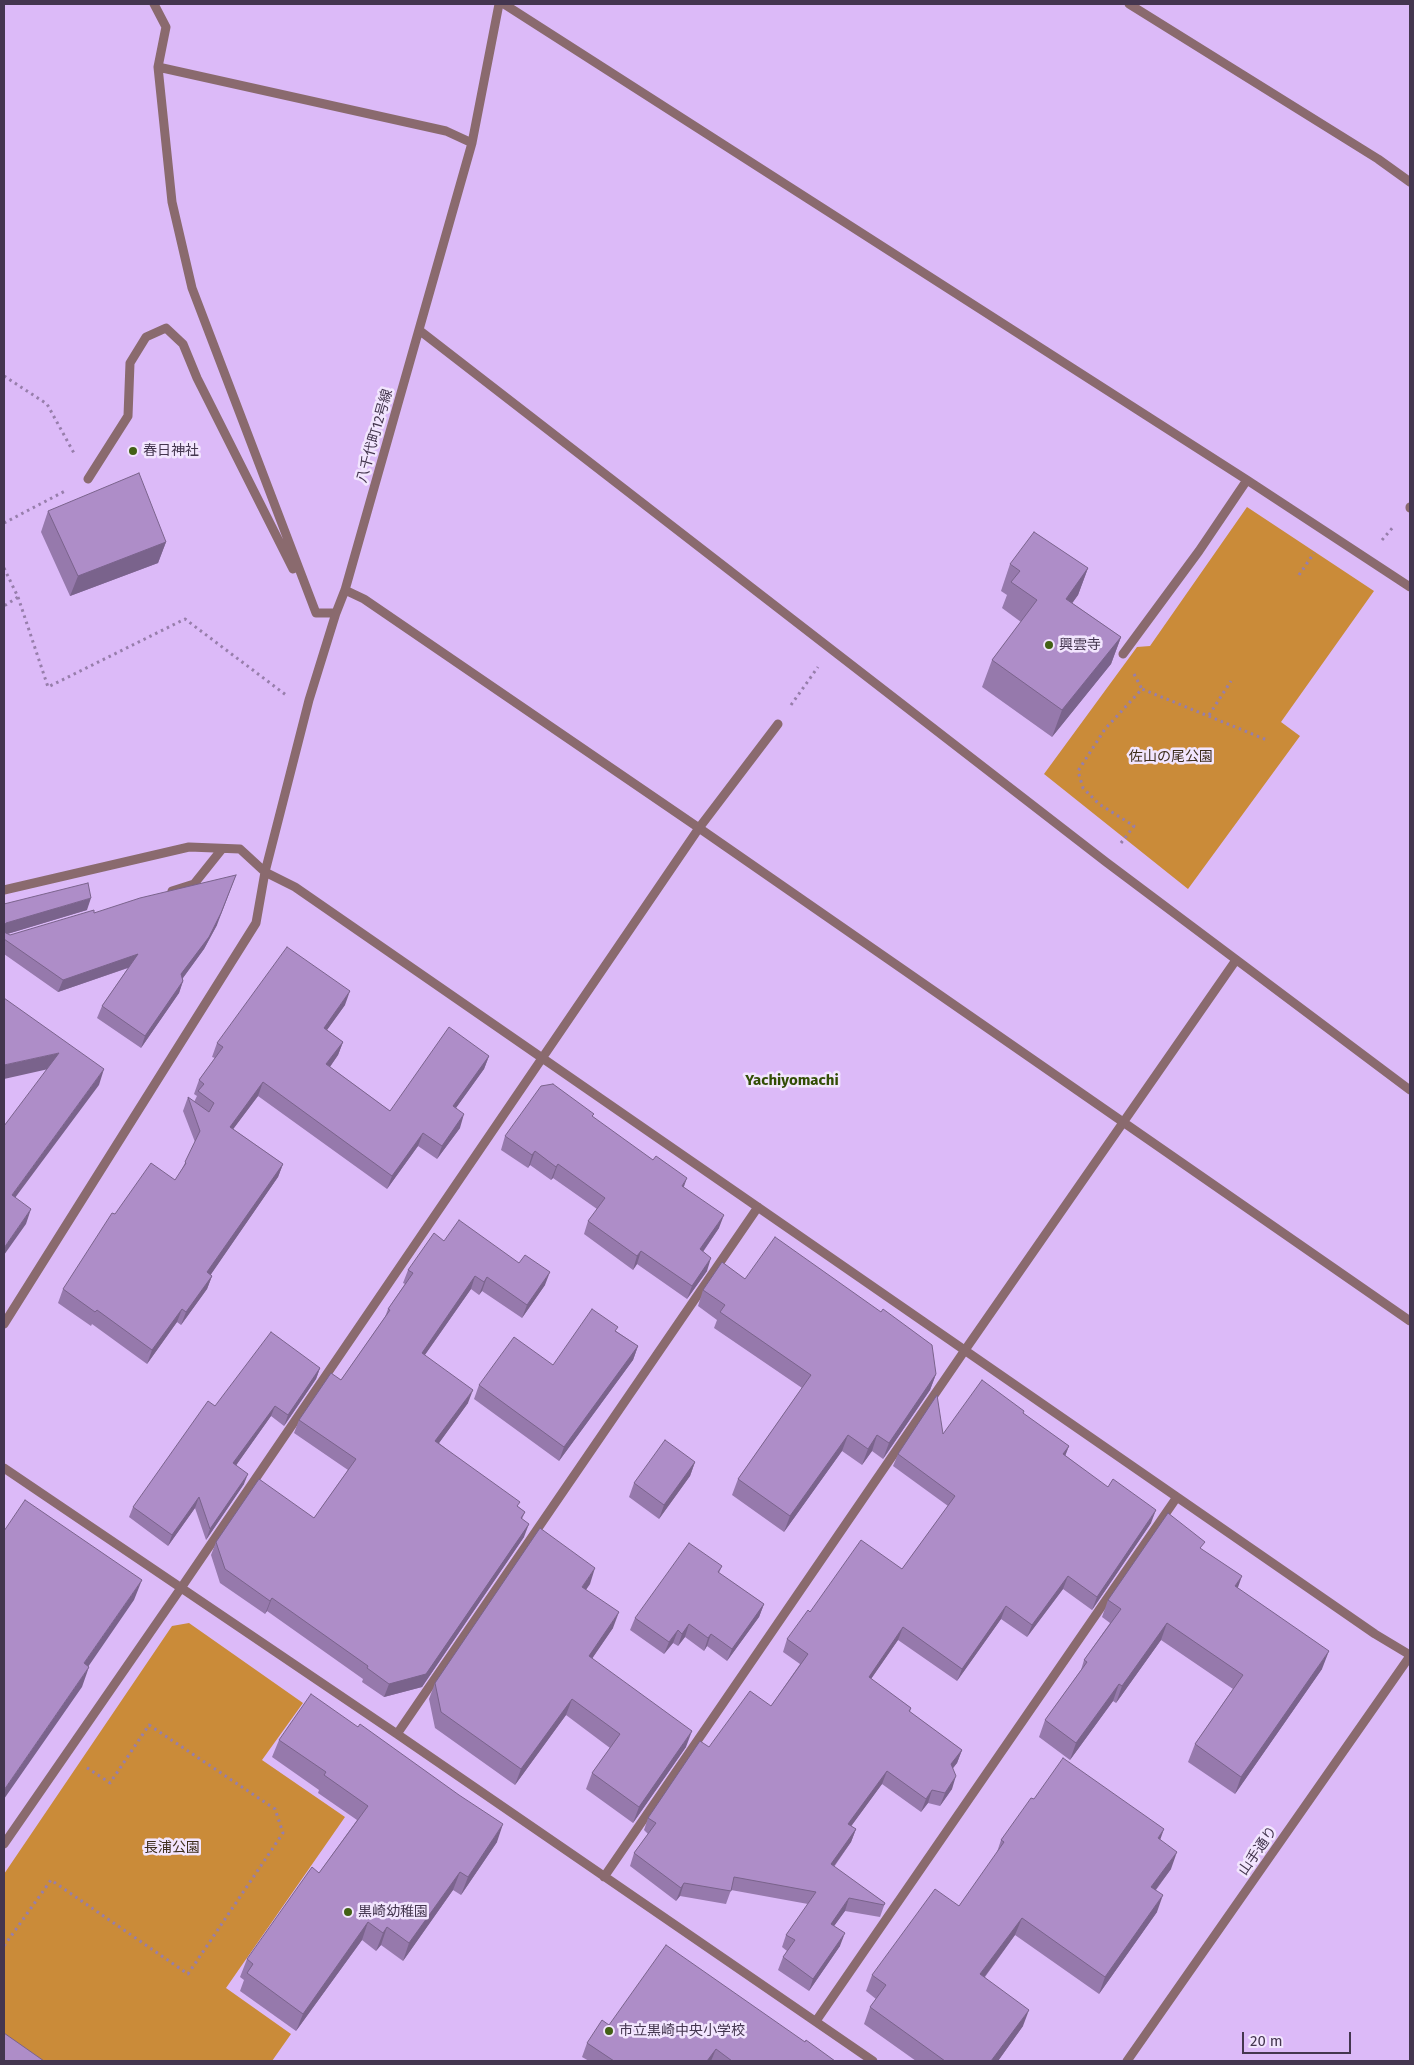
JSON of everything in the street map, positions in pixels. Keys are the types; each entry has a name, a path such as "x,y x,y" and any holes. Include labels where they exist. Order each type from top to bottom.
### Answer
{"street":[{"path":"154,4 166,27 158,67 172,202 192,288 316,613"},
{"name":"八千代町12号線","path":"4,1324 256,923 265,872 309,700 345,590 472,143 499,4"},
{"path":"504,4 1247,480 1410,587"},
{"path":"1129,4 1378,159 1410,182"},
{"path":"158,67 446,131 472,143"},
{"path":"88,479 128,416 130,364 146,337 166,328 182,344 316,613"},
{"path":"419,330 830,649 1236,960 1410,1090"},
{"path":"1123,654 1199,551 1247,480"},
{"path":"345,590 364,599 699,828 1410,1321"},
{"path":"316,613 336,613"},
{"path":"4,1844 181,1588 699,828 778,724"},
{"path":"4,890 189,847 222,850 240,849 265,872 295,887 542,1056 1375,1634 1410,1656"},
{"path":"166,892 194,884 222,850"},
{"path":"604,1876 965,1350 1125,1123 1236,960"},
{"path":"397,1734 758,1206"},
{"path":"4,1468 397,1734 873,2061"},
{"path":"816,2021 1177,1497"},
{"name":"山手通り","path":"1127,2061 1410,1656"}],"path":[{"path":"4,376 47,404 88,479 4,523"},
{"path":"1366,559 1410,508"},
{"path":"4,568 18,597 48,687 185,619 286,696 309,700"},
{"path":"4,606 18,597"},
{"path":"778,724 830,649"},
{"path":"1209,715 1231,681"},
{"path":"1134,826 1099,804 1083,788 1078,771 1105,729 1142,689 1267,740"},
{"path":"4,1946 51,1880 188,1974 283,1833 275,1809 148,1725 110,1782 66,1755"}],"green space":[{"name":"佐山の尾公園","path":"1247,507 1374,591 1281,722 1300,736 1188,889 1044,774 1137,647 1150,646"},
{"name":"長浦公園","path":"189,1623 303,1703 262,1760 345,1817 226,1988 291,2034 272,2061 26,2061 4,2046 4,1874 172,1626"}],"building":[{"path":"139,473 166,542 78,576 48,511"},
{"name":"興雲寺","path":"1034,532 1088,568 1066,599 1121,637 1062,710 992,660 1037,600 1011,582 1020,571 1010,564"},
{"path":"236,875 209,937 181,974 183,981 145,1036 102,1006 138,954 63,980 4,939 4,932 10,935 94,910 94,913 140,898"},
{"path":"88,883 91,898 6,923 4,926 4,904"},
{"path":"287,947 350,991 324,1028 343,1042 326,1064 390,1111 449,1027 489,1056 453,1106 464,1114 442,1146 423,1133 392,1176 263,1082 230,1127 283,1164 207,1272 212,1276 186,1312 182,1309 152,1350 97,1310 95,1312 63,1289 112,1213 115,1214 151,1163 175,1180 186,1163 200,1131 188,1097 209,1112 214,1103 198,1091 204,1084 199,1080 223,1047 217,1043"},
{"path":"4,998 104,1069 12,1195 31,1209 4,1248 4,1126 59,1053 4,1065"},
{"path":"553,1084 594,1114 592,1116 653,1160 656,1156 687,1178 682,1186 724,1215 700,1249 711,1258 692,1286 641,1251 637,1256 588,1221 605,1198 558,1164 556,1167 535,1151 532,1155 505,1136 541,1086"},
{"path":"459,1220 519,1263 525,1255 550,1272 527,1305 487,1277 484,1282 475,1276 422,1353 473,1390 435,1441 520,1502 517,1506 525,1512 521,1518 529,1524 426,1674 389,1684 367,1668 368,1666 272,1598 270,1601 225,1569 216,1542 259,1479 314,1518 356,1459 299,1420 331,1373 341,1380 390,1310 388,1309 413,1273 408,1270 434,1233 444,1241"},
{"path":"775,1237 881,1312 883,1309 932,1345 936,1374 889,1443 877,1435 868,1449 848,1435 790,1516 738,1479 811,1375 720,1312 725,1305 703,1290 722,1262 745,1279"},
{"path":"592,1309 618,1327 615,1331 638,1346 564,1447 479,1385 514,1337 553,1365"},
{"path":"271,1332 320,1368 288,1415 275,1406 233,1463 248,1474 210,1529 199,1497 172,1535 133,1507 208,1401 215,1406"},
{"path":"982,1380 1024,1411 1023,1413 1069,1446 1063,1454 1108,1487 1113,1479 1156,1510 1097,1597 1068,1576 1032,1625 1006,1606 962,1669 903,1627 869,1677 911,1708 909,1711 962,1750 951,1764 956,1776 945,1793 932,1790 926,1799 887,1771 848,1824 856,1829 831,1864 885,1903 884,1905 849,1898 831,1924 845,1933 813,1979 783,1957 795,1940 786,1935 816,1892 734,1877 731,1891 684,1883 681,1888 634,1853 656,1823 648,1818 700,1741 709,1747 750,1691 771,1706 808,1654 787,1639 808,1610 810,1612 861,1540 902,1569 955,1496 898,1454 937,1395 943,1434"},
{"path":"665,1440 695,1462 664,1505 634,1483"},
{"path":"25,1500 142,1580 84,1663 89,1667 4,1790 4,1531"},
{"path":"1168,1513 1205,1542 1200,1548 1242,1576 1235,1586 1329,1651 1241,1777 1195,1744 1243,1675 1167,1623 1122,1686 1119,1684 1076,1743 1045,1720 1087,1662 1084,1660 1121,1609 1108,1600"},
{"path":"540,1528 595,1568 582,1587 619,1612 589,1656 692,1731 639,1807 592,1773 620,1734 572,1699 521,1769 441,1712 435,1683"},
{"path":"689,1543 722,1566 718,1572 764,1604 732,1649 711,1634 708,1638 689,1624 682,1634 678,1630 669,1642 635,1618"},
{"path":"311,1694 358,1727 360,1724 503,1824 468,1877 460,1872 409,1943 387,1927 383,1933 368,1922 303,2014 247,1973 253,1964 247,1959 312,1867 319,1873 368,1806 324,1775 326,1772 279,1740"},
{"path":"1063,1758 1164,1829 1158,1838 1177,1852 1151,1887 1163,1895 1105,1977 1022,1918 980,1974 1029,2010 991,2061 945,2061 870,2007 886,1985 872,1975 935,1889 959,1906 1004,1842 1001,1840 1031,1798 1034,1799"},
{"path":"666,1945 835,2061 732,2061 716,2049 707,2061 614,2061 587,2043 602,2020 609,2025"},
{"path":"4,2033 44,2061 4,2061"}],"place":[{"name":"春日神社","path":"133,451"},
{"name":"興雲寺","path":"1049,645"},
{"name":"黒崎幼稚園","path":"348,1912"},
{"name":"市立黒崎中央小学校","path":"609,2031"}],"district":[{"name":"Yachiyomachi","path":"792,1081"}]}
